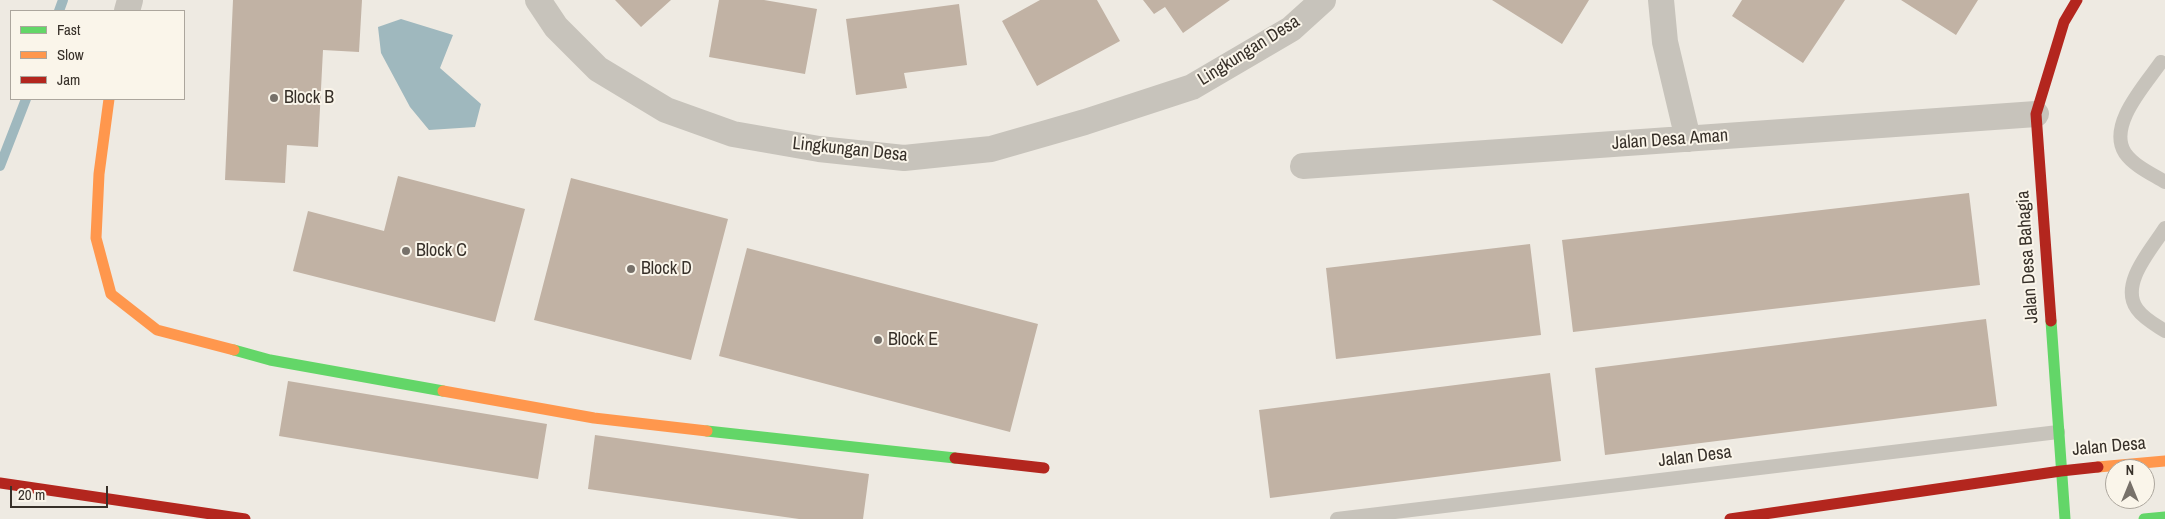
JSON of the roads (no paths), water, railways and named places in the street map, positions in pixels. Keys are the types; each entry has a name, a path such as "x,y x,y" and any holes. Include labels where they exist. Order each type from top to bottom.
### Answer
{"street":[{"name":"Lingkungan Desa","path":"538,0 556,27 598,70 666,110 733,134 819,149 904,158 991,149 1085,122 1192,87 1291,30 1323,0"},
{"path":"1662,0 1665,42 1688,139"},
{"name":"Jalan Desa Bahagia","path":"2065,519 2036,114 2064,22 2077,0"},
{"path":"109,100 99,174 96,238 111,294 157,330 270,360 594,418 1044,468"},
{"name":"Jalan Desa Aman","path":"1303,166 2036,114"},
{"name":"Jalan Desa","path":"1730,519 2061,471 2165,461"},
{"path":"0,483 245,519"},
{"path":"2144,519 2165,517"}],"lane":[{"path":"2161,62 2126,113 2120,126 2120,139 2124,152 2134,162 2165,182"},
{"path":"2165,228 2137,271 2132,283 2132,296 2136,308 2165,331"},
{"name":"Jalan Desa","path":"1337,519 2058,432"}],"water":[{"path":"401,19 453,35 440,68 481,104 475,127 429,130 410,107 381,53 378,27"}],"waterway":[{"path":"59,10 63,0"},
{"path":"0,166 26,100"}],"place":[{"name":"Block B","path":"274,98"},
{"name":"Block C","path":"406,251"},
{"name":"Block D","path":"631,269"},
{"name":"Block E","path":"878,340"}]}
